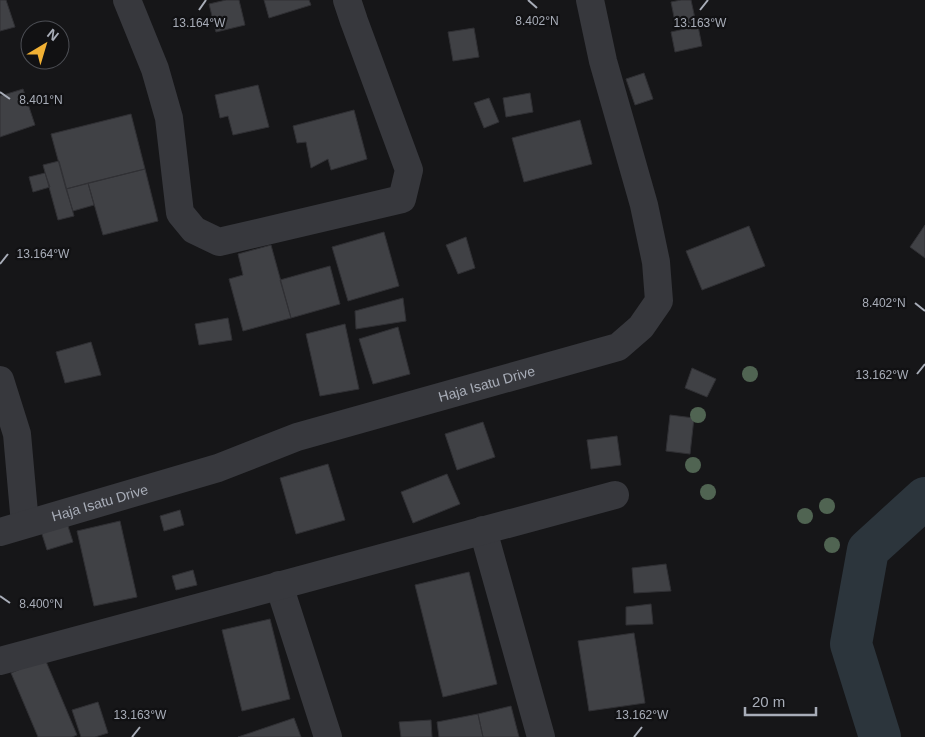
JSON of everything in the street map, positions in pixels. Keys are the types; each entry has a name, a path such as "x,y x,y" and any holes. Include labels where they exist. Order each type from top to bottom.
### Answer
{"street":[{"path":"127,0 154,69 169,118 180,213 194,230 219,242 402,199 409,170 348,0"},
{"name":"Haja Isatu Drive","path":"13,528 218,468 297,437 618,347 641,327 659,301 656,262 644,205 603,61 590,0"},
{"path":"0,380 17,434 13,528"},
{"path":"0,661 615,495"},
{"path":"483,530 541,737"},
{"path":"279,585 328,737"}],"building":[{"path":"0,0 6,0 15,27 0,31"},
{"path":"226,0 239,0 245,25 216,32 209,4"},
{"path":"264,0 309,0 311,5 269,18"},
{"path":"691,0 696,23 676,27 671,2"},
{"path":"698,26 702,46 675,52 671,32"},
{"path":"474,28 479,57 453,61 448,32"},
{"path":"644,73 653,99 635,105 626,79"},
{"path":"258,85 269,127 233,135 228,116 220,118 215,95"},
{"path":"23,89 35,125 0,137 0,96"},
{"path":"530,93 533,112 506,117 503,98"},
{"path":"489,98 499,122 484,128 474,103"},
{"path":"354,110 367,159 331,170 328,159 311,168 306,142 297,143 293,126"},
{"path":"131,114 145,169 66,189 51,134"},
{"path":"580,120 592,164 524,182 512,138"},
{"path":"59,161 74,216 58,220 43,165"},
{"path":"145,169 158,221 103,235 88,183"},
{"path":"45,173 50,187 33,192 29,177"},
{"path":"88,183 94,205 73,211 66,189"},
{"path":"925,225 925,258 910,247"},
{"path":"749,226 765,266 702,290 686,251"},
{"path":"384,232 399,286 348,301 332,247"},
{"path":"466,237 475,268 458,274 446,245"},
{"path":"271,245 291,318 243,331 229,279 243,275 238,254"},
{"path":"330,266 340,304 291,318 280,280"},
{"path":"403,298 406,321 356,329 355,311"},
{"path":"228,318 232,340 199,345 195,324"},
{"path":"345,324 359,389 320,396 306,334"},
{"path":"398,327 410,374 373,384 359,339"},
{"path":"91,342 101,375 65,383 56,352"},
{"path":"692,368 716,379 707,397 685,388"},
{"path":"670,415 694,418 690,454 666,451"},
{"path":"483,422 495,457 457,470 445,434"},
{"path":"617,436 621,465 591,469 587,440"},
{"path":"328,464 345,520 296,534 280,478"},
{"path":"447,474 460,504 413,523 401,492"},
{"path":"180,510 184,525 164,531 160,516"},
{"path":"120,521 137,597 94,606 77,531"},
{"path":"67,523 73,542 47,550 41,531"},
{"path":"666,564 671,591 634,593 632,568"},
{"path":"193,570 197,585 176,590 172,576"},
{"path":"469,572 497,684 443,697 415,585"},
{"path":"651,604 653,624 626,625 626,607"},
{"path":"270,619 290,699 242,711 222,630"},
{"path":"634,633 645,703 589,711 578,641"},
{"path":"45,659 77,735 72,737 38,737 11,673"},
{"path":"98,702 108,733 95,737 81,737 72,710"},
{"path":"511,706 519,737 483,737 478,714"},
{"path":"478,714 483,737 439,737 437,722"},
{"path":"294,718 301,737 238,737"},
{"path":"431,720 432,737 401,737 399,722"}],"waterway":[{"path":"880,737 851,644 868,550 925,498"}]}
